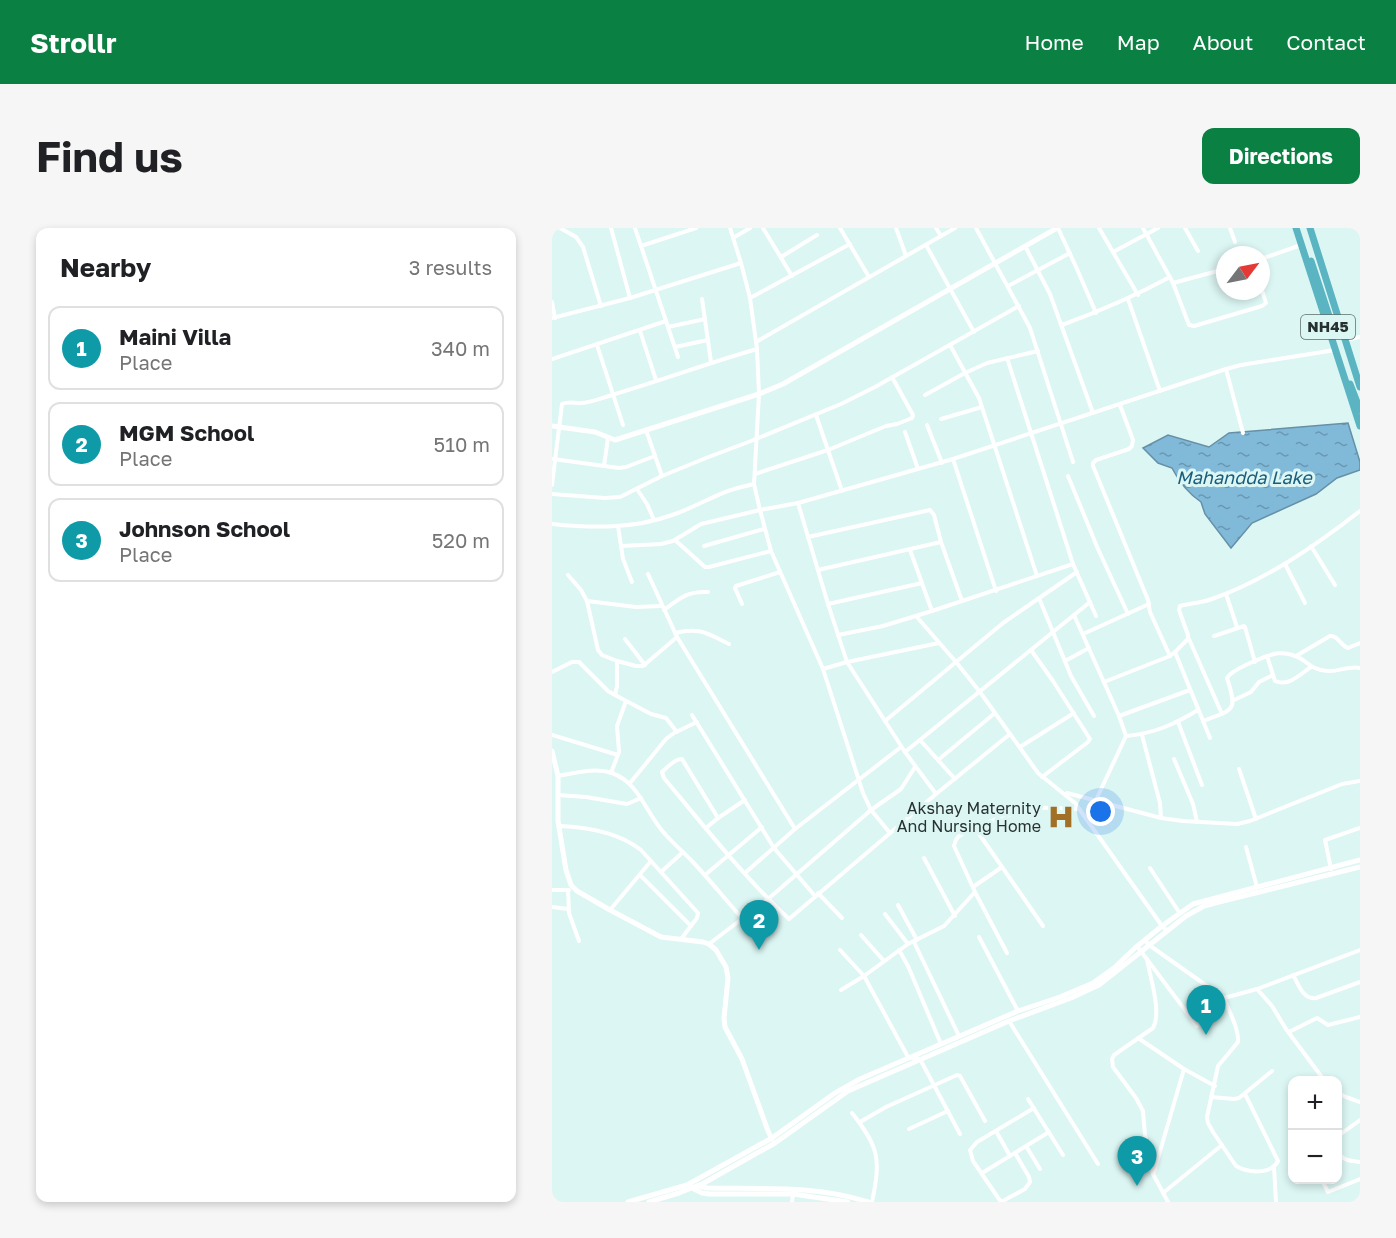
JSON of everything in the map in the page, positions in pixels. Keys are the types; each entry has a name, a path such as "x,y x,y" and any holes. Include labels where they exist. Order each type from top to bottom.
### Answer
{"highway":[{"name":"NH45","path":"1296,228 1360,426"},
{"path":"1300,228 1360,410"},
{"name":"NH45","path":"1310,228 1360,387"}],"street":[{"path":"560,228 576,237 583,247 601,306"},
{"path":"611,228 630,298"},
{"path":"635,228 678,357"},
{"path":"641,246 696,228"},
{"path":"730,228 750,298 757,349 759,394 754,484 764,529 771,551 823,669 866,800 871,810 890,833"},
{"path":"733,238 750,228"},
{"path":"763,228 792,276"},
{"path":"840,228 869,277"},
{"path":"896,228 906,256"},
{"path":"936,228 941,236"},
{"path":"756,342 955,228"},
{"path":"976,228 1030,328 1072,462"},
{"path":"555,426 596,432 615,440 759,394 783,384 1058,228 1096,313"},
{"path":"1099,228 1138,295"},
{"path":"1143,228 1173,283 1191,326 1264,305 1265,300"},
{"path":"1113,252 1158,228"},
{"path":"1185,228 1198,251"},
{"path":"1230,228 1235,242"},
{"path":"781,257 817,235"},
{"path":"750,298 850,244"},
{"path":"926,245 974,332"},
{"path":"1270,256 1301,245"},
{"path":"1025,246 1050,294 1093,413"},
{"path":"1008,286 1070,253"},
{"path":"552,302 554,318 630,298 741,263"},
{"path":"1173,283 1216,271"},
{"path":"1062,325 1138,295 1170,277"},
{"path":"702,299 711,362"},
{"path":"1128,299 1160,391"},
{"path":"552,494 620,497 662,476 841,404 1019,306"},
{"path":"668,327 705,319"},
{"path":"552,359 666,321"},
{"path":"640,331 656,381"},
{"path":"1344,341 1360,337"},
{"path":"675,347 708,340"},
{"path":"597,345 623,425"},
{"path":"950,345 976,391 1037,576"},
{"path":"552,485 555,426 562,404 588,402 757,349"},
{"path":"621,546 661,544 675,540 701,524 798,503 942,463 1226,369 1335,350"},
{"path":"925,395 987,363 1038,351"},
{"path":"1006,358 1073,564 1096,616"},
{"path":"1226,369 1243,433"},
{"path":"755,474 828,450 912,418 913,415 892,377"},
{"path":"1120,405 1133,440 1132,446 1096,460 1093,466 1148,600 1150,612 1170,656"},
{"path":"941,419 982,407"},
{"path":"816,415 842,491"},
{"path":"927,425 942,463"},
{"path":"645,430 662,476"},
{"path":"905,432 918,469"},
{"path":"604,466 608,438"},
{"path":"553,460 626,467 655,456"},
{"path":"953,459 996,591"},
{"path":"1068,476 1128,614"},
{"path":"552,524 585,527 618,526 654,520 672,515 728,491 754,484"},
{"path":"637,489 654,520"},
{"path":"798,503 847,662 904,752 936,794"},
{"path":"808,537 928,510 934,515 962,601"},
{"path":"1222,714 1188,639 1179,610 1180,606 1226,594 1274,571 1360,511"},
{"path":"618,526 623,559 632,582"},
{"path":"704,546 764,529"},
{"path":"675,540 705,567 771,551"},
{"path":"818,570 941,542"},
{"path":"1311,546 1335,585"},
{"path":"910,550 932,611"},
{"path":"838,635 883,626 1073,564"},
{"path":"1285,564 1305,603"},
{"path":"742,604 736,586 780,572"},
{"path":"885,721 1003,623 1077,572"},
{"path":"648,574 676,635 795,830"},
{"path":"568,575 587,601 599,653 617,661 645,665 676,635 692,629 705,632 729,644"},
{"path":"828,604 922,583"},
{"path":"587,601 663,608 685,594 696,591 708,592"},
{"path":"1226,594 1237,628"},
{"path":"1039,598 1074,682 1094,716"},
{"path":"904,752 1090,602"},
{"path":"1083,634 1149,604"},
{"path":"1074,615 1126,736 1096,800"},
{"path":"915,616 980,692 1042,777 1064,792 1080,809 1164,929"},
{"path":"1214,636 1245,627 1255,662"},
{"path":"1296,656 1333,635 1348,648 1360,643"},
{"path":"625,639 645,665"},
{"path":"1104,682 1170,656 1188,639"},
{"path":"823,669 939,643"},
{"path":"1065,661 1089,648"},
{"path":"1031,650 1090,738 1090,741 1042,777"},
{"path":"1175,652 1210,738"},
{"path":"1203,721 1222,714 1231,707 1234,700 1228,675 1267,656 1285,653 1296,656 1311,667 1328,671 1360,668"},
{"path":"1267,656 1277,682 1286,683 1311,667"},
{"path":"615,695 617,661"},
{"path":"552,672 572,662 579,662 608,691 651,714 666,718 677,732"},
{"path":"1234,700 1248,694 1259,682 1273,675"},
{"path":"1119,716 1190,690"},
{"path":"611,773 618,755 617,726 626,701"},
{"path":"1126,736 1142,735 1178,722 1198,710"},
{"path":"938,760 995,713"},
{"path":"1020,747 1074,713"},
{"path":"692,715 774,848 796,874 842,918"},
{"path":"629,783 660,746 677,732 697,722"},
{"path":"1178,722 1202,785"},
{"path":"718,818 685,761 678,759 664,770 662,775 706,828 768,899 789,919 936,794 1011,734"},
{"path":"552,735 618,755"},
{"path":"1142,735 1160,804 1161,818"},
{"path":"920,740 955,779"},
{"path":"745,873 858,779 901,747"},
{"path":"552,751 558,776 556,822 568,880 575,888 610,910 660,937 693,940 709,944 716,950 726,967 728,978 724,1018 726,1030 742,1059 774,1141"},
{"path":"1174,759 1193,804 1197,822"},
{"path":"709,944 768,899 871,810 901,789 915,767"},
{"path":"1239,769 1256,819"},
{"path":"558,776 601,770 629,783 659,827 742,918"},
{"path":"1064,792 1161,818 1237,824 1256,819 1342,784 1360,781"},
{"path":"558,795 627,804 641,798"},
{"path":"706,828 745,800"},
{"path":"1007,953 974,890 954,846 955,841 975,828 1011,814 1035,808 1080,809"},
{"path":"556,822 590,829 632,843 698,913 697,918 681,939"},
{"path":"705,875 762,827"},
{"path":"975,828 1043,926"},
{"path":"1331,868 1325,840 1360,828"},
{"path":"1246,847 1257,888"},
{"path":"661,872 683,852"},
{"path":"924,858 955,916"},
{"path":"1164,929 1179,912 1193,904 1360,860"},
{"path":"610,910 651,861"},
{"path":"841,990 908,944 944,926 955,916 974,890 1002,867"},
{"path":"649,1202 679,1193 774,1141 835,1093 860,1079 1018,1011 1093,983 1164,929 1204,906 1360,867"},
{"path":"1150,868 1179,912"},
{"path":"640,875 691,926"},
{"path":"552,890 575,888"},
{"path":"568,890 568,909 579,941"},
{"path":"898,905 959,1036"},
{"path":"552,907 568,909"},
{"path":"885,914 908,944"},
{"path":"861,935 884,961"},
{"path":"979,937 1018,1011"},
{"path":"1147,943 1224,998 1236,1028 1238,1042 1218,1066 1208,1111 1208,1123 1236,1166 1243,1170 1260,1172 1274,1167 1278,1161 1245,1094"},
{"path":"1139,949 1197,1026"},
{"path":"628,1202 692,1185 721,1173 774,1141 848,1091 1009,1021 1090,990 1108,979 1139,949"},
{"path":"840,950 864,976 908,1057"},
{"path":"899,950 941,1044"},
{"path":"1224,998 1257,989 1360,950"},
{"path":"1147,959 1156,1004 1156,1020 1153,1028 1114,1055 1112,1062 1113,1067 1143,1111 1144,1135 1153,1174 1168,1202"},
{"path":"1293,975 1308,999 1360,982"},
{"path":"1257,989 1272,1006 1321,1076"},
{"path":"1289,1032 1317,1018 1328,1025 1360,1017"},
{"path":"1009,1021 1098,1164"},
{"path":"1138,1038 1184,1069 1215,1086"},
{"path":"908,1057 920,1059"},
{"path":"920,1059 960,1134"},
{"path":"1153,1174 1184,1069"},
{"path":"1211,1097 1234,1099 1245,1094 1272,1071"},
{"path":"860,1122 954,1075 960,1076 985,1121"},
{"path":"1342,1094 1360,1102"},
{"path":"1029,1099 1063,1155"},
{"path":"1016,1153 1030,1182 1025,1189 1001,1202 970,1155 970,1150 977,1142 1034,1108"},
{"path":"909,1129 948,1111"},
{"path":"852,1113 871,1139 876,1155 876,1183 872,1202"},
{"path":"1342,1133 1360,1120"},
{"path":"996,1131 1010,1156"},
{"path":"982,1173 1049,1132"},
{"path":"1163,1193 1222,1145"},
{"path":"1026,1146 1040,1170"},
{"path":"1342,1157 1360,1162"},
{"path":"1274,1167 1276,1202"},
{"path":"721,1173 721,1181 725,1188"},
{"path":"1325,1184 1328,1192 1360,1179"},
{"path":"692,1185 707,1188 837,1193 868,1202"},
{"path":"692,1185 702,1193 709,1194 793,1194 848,1202"},
{"path":"792,1202 793,1194"}],"water":[{"name":"Mahandda Lake","path":"1348,423 1360,462 1360,470 1337,478 1316,494 1252,523 1231,548 1205,514 1201,502 1184,487 1172,468 1158,463 1143,448 1168,435 1209,447 1229,433"}],"place":[{"name":"Akshay Maternity And Nursing Home","path":"1061,817"},
{"name":"MGM School","path":"759,950"},
{"name":"Maini Villa","path":"1206,1035"},
{"name":"Johnson School","path":"1137,1186"}]}
